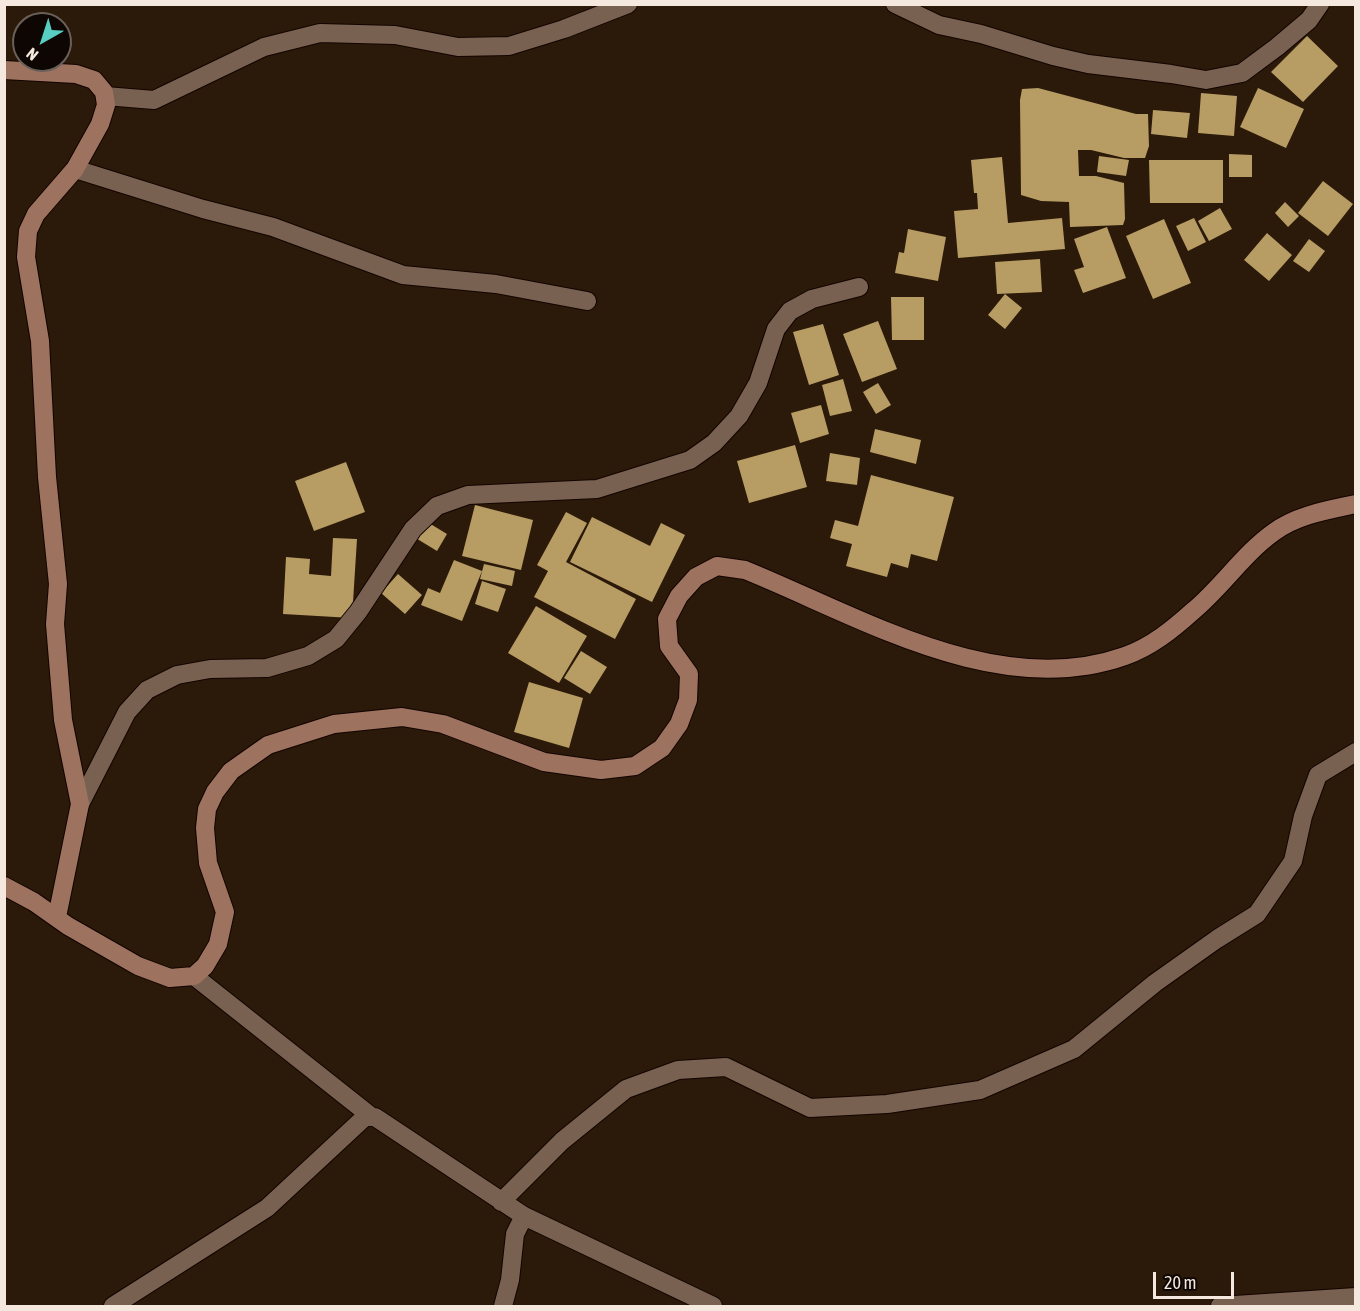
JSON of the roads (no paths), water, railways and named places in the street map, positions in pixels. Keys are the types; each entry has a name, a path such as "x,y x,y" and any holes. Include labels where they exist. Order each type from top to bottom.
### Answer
{"street":[{"path":"105,96 154,100 264,47 321,33 394,35 458,47 509,46 564,29 628,4"},
{"path":"895,4 939,26 981,34 1053,56 1088,64 1206,80 1242,73 1309,20 1320,4"},
{"path":"4,70 76,74 94,80 104,92 106,105 100,124 75,169 36,214 28,231 26,257 40,341 48,477 58,584 56,624 63,720 80,804"},
{"path":"75,169 202,208 273,226 403,275 496,284 586,301"},
{"path":"57,917 80,804 127,712 147,690 177,675 210,669 267,668 308,656 327,645 336,639 358,612 413,529 437,506 468,495 597,489 690,460 714,443 739,416 758,383 776,329 790,311 812,298 859,288"},
{"path":"4,886 138,966 170,978 194,976 205,966 218,944 225,912 208,864 205,828 207,809 215,792 231,771 268,745 334,724 402,717 443,724 544,762 601,770 634,766 662,748 679,724 688,700 689,674 669,646 668,619 679,596 696,577 717,566 745,570 924,647 1005,667 1083,668 1127,656 1163,637 1200,606 1249,554 1276,531 1322,511 1356,504"},
{"path":"501,1202 562,1141 626,1089 678,1070 726,1067 810,1108 887,1104 980,1090 1074,1049 1155,983 1257,914 1293,861 1303,816 1318,774 1356,752"},
{"path":"194,976 372,1117 501,1202 524,1216 713,1306"},
{"path":"113,1306 267,1208 365,1117 372,1117"},
{"path":"503,1306 510,1280 515,1234 524,1216"},
{"path":"1220,1306 1356,1297"}]}
